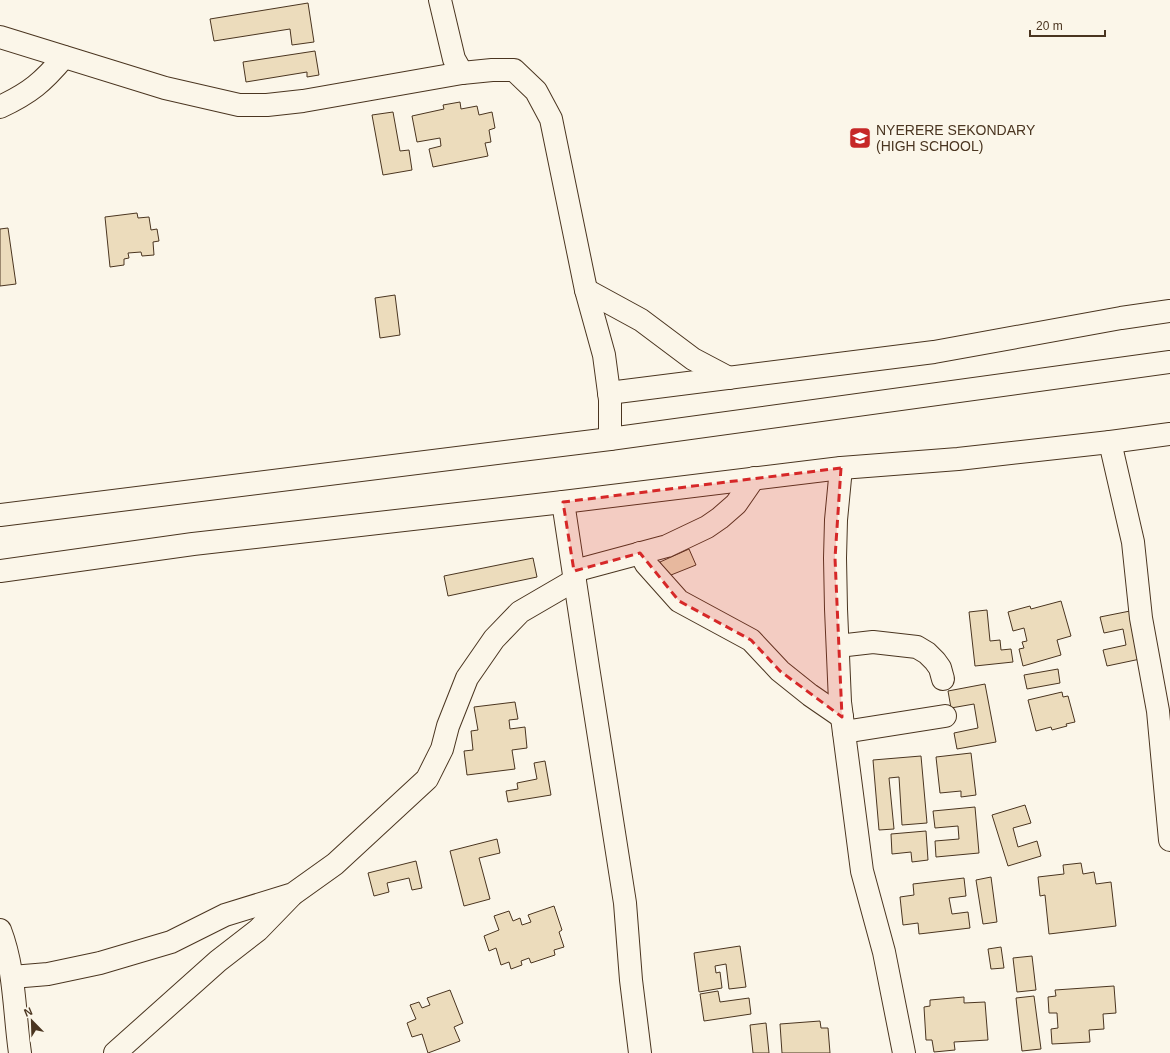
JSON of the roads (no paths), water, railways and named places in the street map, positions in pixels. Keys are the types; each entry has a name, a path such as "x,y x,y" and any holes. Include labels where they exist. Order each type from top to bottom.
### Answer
{"main road":[{"path":"440,0 454,59 462,73"},
{"path":"0,37 164,88 239,105 267,105 303,101 462,73 492,70 514,70 536,92 551,119 586,290 604,355 609,393 610,439"},
{"path":"0,107 32,90 49,75 64,57"},
{"path":"586,290 641,320 693,359 729,378"},
{"path":"609,393 934,352 1121,318 1170,311"},
{"path":"0,515 610,439 1170,362"},
{"path":"0,572 193,544 563,502 840,468 958,459 1170,434"},
{"path":"1110,442 1133,542 1141,618 1158,711 1170,840"},
{"path":"840,468 835,550 838,646 843,725 862,871 884,952 904,1053"},
{"path":"115,1053 218,961 258,930 293,894 335,864 427,779 442,749 448,726 467,678 494,639 520,612 574,575 640,553 667,546 707,527 736,504 754,478"},
{"path":"563,502 589,674 610,798 625,903 631,980 640,1053"},
{"path":"640,553 646,564 679,601 751,640 780,671 810,695 843,725 945,716"},
{"path":"838,646 873,642 917,647 927,653 935,661 940,668 943,678"},
{"path":"8,978 48,974 100,963 171,942 225,916 293,894"},
{"path":"0,930 6,945 8,978 20,1053"}],"place":[{"name":"NYERERE SEKONDARY (HIGH SCHOOL)","path":"860,138"}]}
